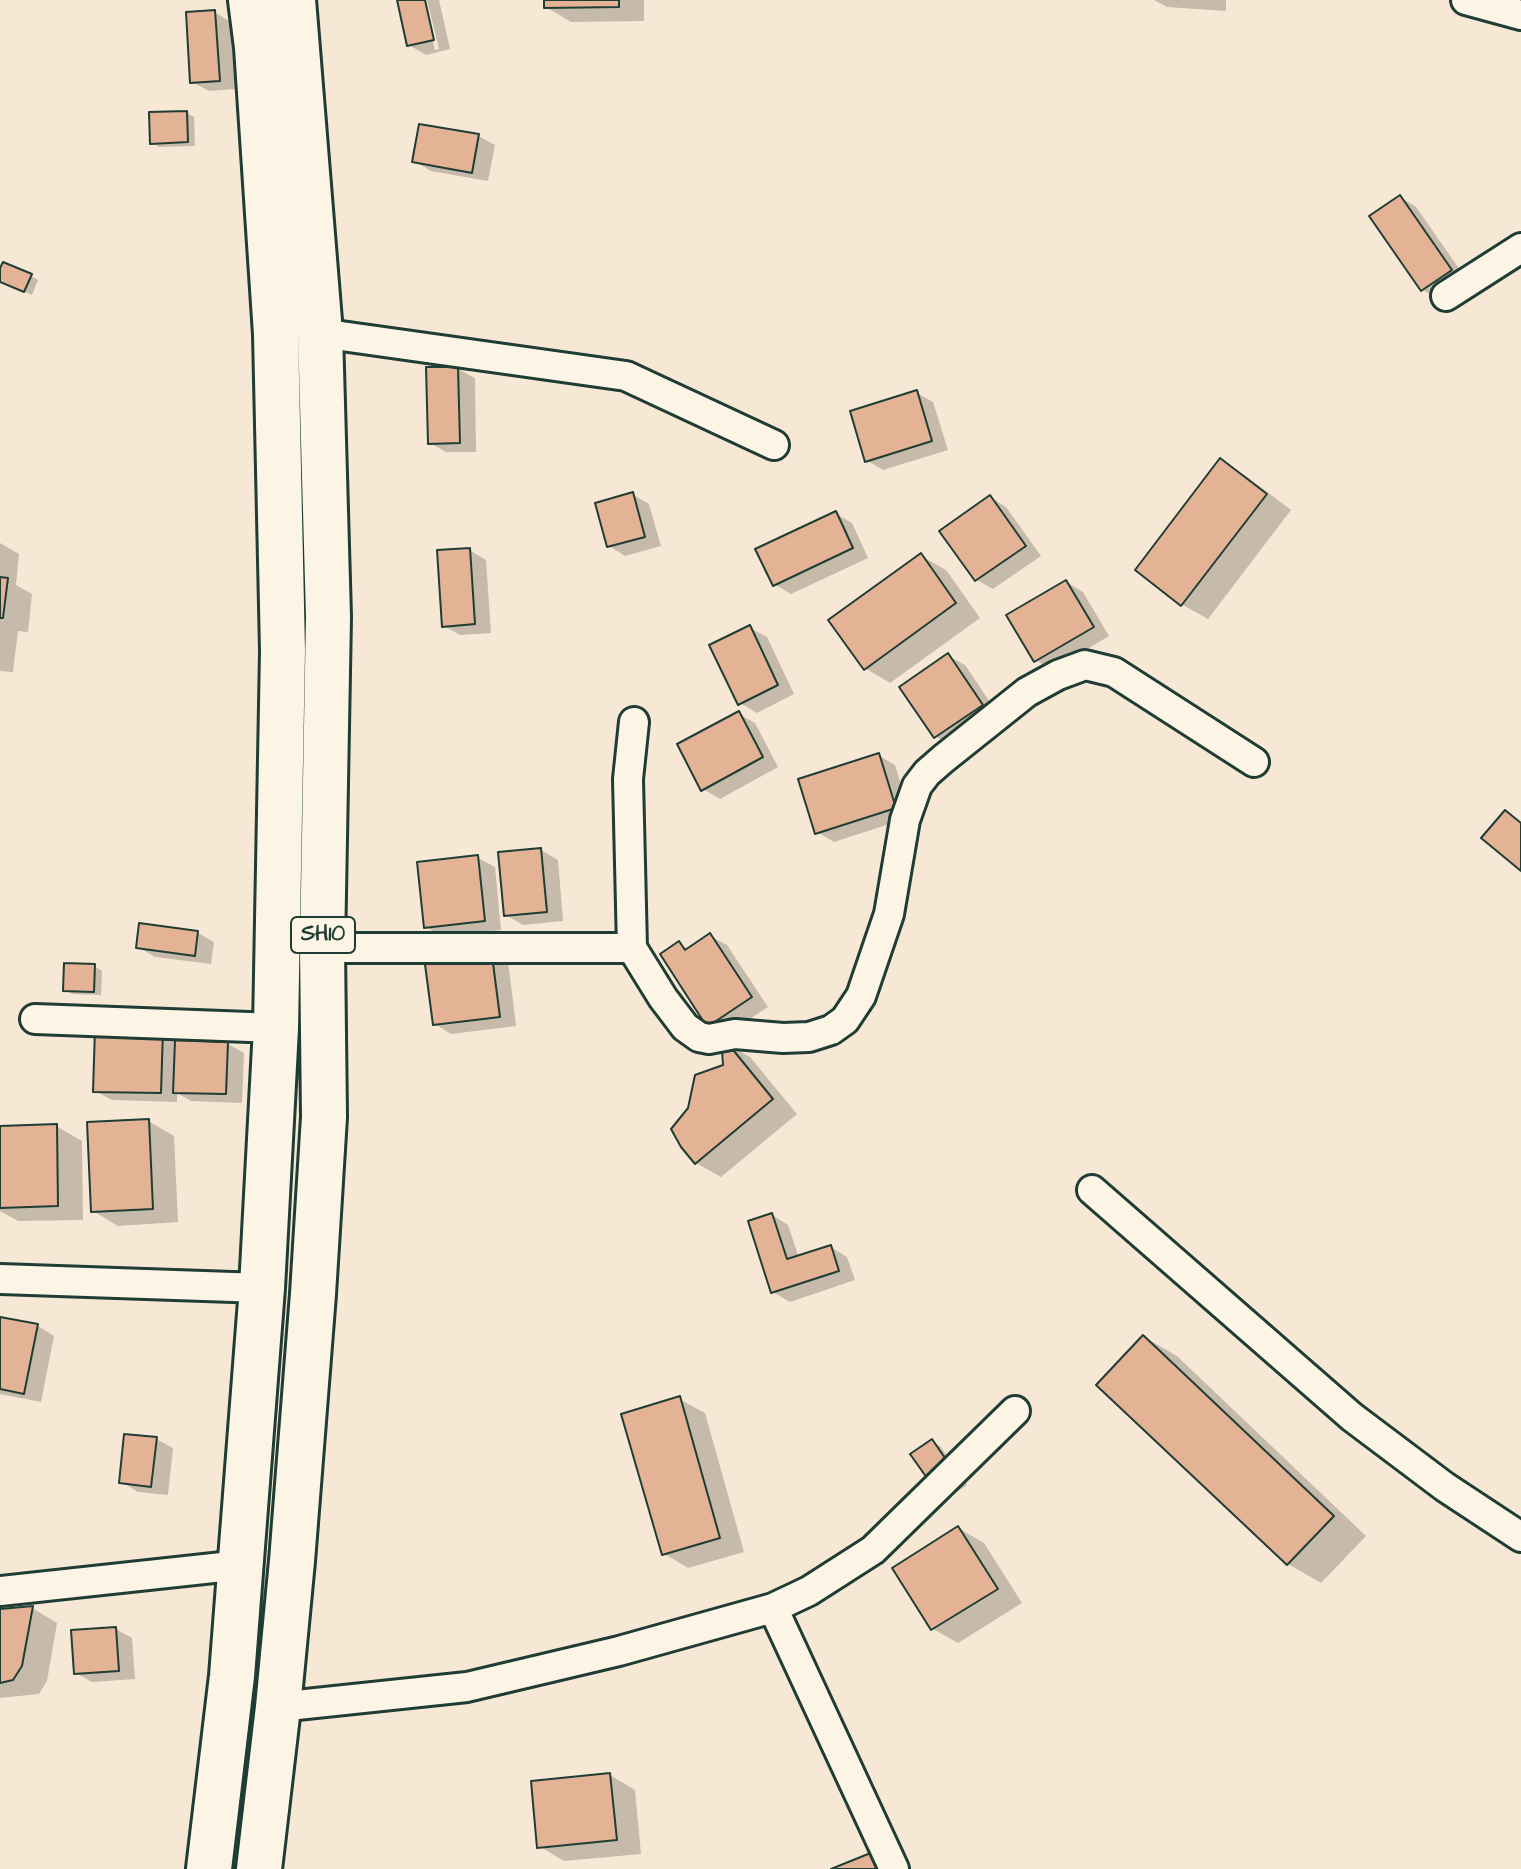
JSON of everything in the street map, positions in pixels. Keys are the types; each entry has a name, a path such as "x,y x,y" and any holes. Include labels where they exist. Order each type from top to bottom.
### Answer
{"main road":[{"name":"SH10","path":"209,1869 232,1676 241,1565 262,1288 276,1028 283,651 277,366 257,47 251,0"},
{"name":"SH10","path":"259,1869 278,1707 312,1310 324,1117 322,948 328,617 320,333 293,0"}],"street":[{"path":"1466,0 1521,15"},
{"path":"1446,296 1521,248"},
{"path":"320,333 626,376 774,445"},
{"path":"634,722 628,779 632,948 677,1018 699,1037 709,1039 735,1034 809,1037 831,1030 845,1020 861,996 889,914 905,820 917,786 943,759 1027,692 1058,675 1085,665 1114,672 1254,762"},
{"path":"322,948 632,948"},
{"path":"35,1019 276,1028"},
{"path":"1092,1190 1352,1417 1445,1487 1521,1537"},
{"path":"0,1279 262,1288"},
{"path":"278,1707 467,1687 619,1651 773,1608 809,1591 873,1550 1015,1411"},
{"path":"0,1591 241,1565"},
{"path":"773,1608 894,1869"}],"building":[{"path":"397,0 425,0 434,40 407,46"},
{"path":"544,0 619,0 619,7 544,8"},
{"path":"215,10 220,81 190,83 186,12"},
{"path":"187,111 188,142 150,144 149,112"},
{"path":"419,124 479,134 472,173 412,162"},
{"path":"1400,195 1452,270 1421,291 1369,216"},
{"path":"3,262 32,274 24,292 0,282"},
{"path":"426,367 458,367 460,443 428,444"},
{"path":"917,390 932,441 865,462 850,411"},
{"path":"1220,458 1267,494 1181,606 1135,570"},
{"path":"633,492 645,537 607,547 595,503"},
{"path":"990,495 1026,546 975,581 939,531"},
{"path":"836,511 853,548 773,586 755,549"},
{"path":"470,548 475,624 442,627 437,550"},
{"path":"921,553 956,603 864,670 828,620"},
{"path":"0,577 8,578 3,618 0,618"},
{"path":"1066,580 1094,627 1034,662 1006,615"},
{"path":"750,625 778,685 738,705 709,645"},
{"path":"948,653 983,705 934,738 899,687"},
{"path":"739,711 763,757 701,791 677,744"},
{"path":"879,753 896,808 815,834 798,779"},
{"path":"1505,810 1521,823 1521,871 1481,838"},
{"path":"541,848 547,912 504,916 498,852"},
{"path":"478,855 485,921 424,928 417,862"},
{"path":"139,923 198,931 195,956 136,948"},
{"path":"710,933 752,997 707,1027 660,954 679,941 685,950"},
{"path":"491,948 500,1017 433,1025 424,957"},
{"path":"64,963 95,964 94,992 63,991"},
{"path":"95,1028 163,1030 161,1093 93,1092"},
{"path":"175,1040 228,1042 226,1094 173,1093"},
{"path":"725,1040 773,1099 695,1164 671,1129 688,1108 695,1075 723,1065"},
{"path":"149,1119 153,1209 91,1212 87,1122"},
{"path":"57,1124 58,1206 0,1208 0,1126"},
{"path":"772,1213 787,1259 831,1245 839,1271 771,1293 748,1221"},
{"path":"0,1317 38,1324 24,1394 0,1389"},
{"path":"1143,1335 1334,1516 1287,1565 1096,1385"},
{"path":"680,1396 720,1538 662,1555 621,1414"},
{"path":"124,1434 157,1437 151,1487 119,1483"},
{"path":"932,1439 960,1480 939,1495 910,1454"},
{"path":"958,1526 998,1589 931,1630 892,1568"},
{"path":"33,1606 22,1666 13,1680 0,1683 0,1609"},
{"path":"116,1627 119,1671 74,1674 71,1630"},
{"path":"610,1773 617,1840 537,1848 531,1781"},
{"path":"878,1850 886,1869 831,1869"}]}
